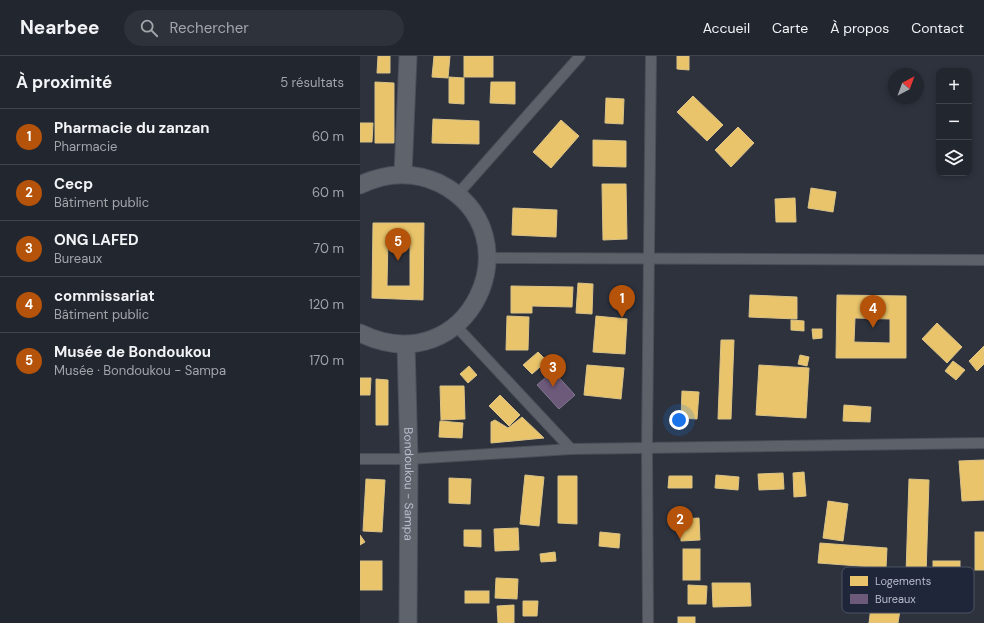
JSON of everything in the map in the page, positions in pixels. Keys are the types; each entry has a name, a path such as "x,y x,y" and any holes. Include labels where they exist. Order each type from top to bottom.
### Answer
{"main road":[{"path":"403,174 408,56"},
{"path":"360,185 371,180 403,174 432,180 457,195 470,208 479,224 485,240 487,258 485,277 479,296 469,312 456,326 433,339 406,345 389,344 372,339 360,333"},
{"name":"Bondoukou - Sampa","path":"406,345 409,459 408,623"}],"street":[{"path":"457,195 580,56"},
{"path":"648,623 648,259 651,56"},
{"path":"487,258 984,260"},
{"path":"456,326 571,449"},
{"path":"360,459 409,459 571,449 984,444"}],"building: Logements":[{"path":"378,56 390,56 390,73 377,73"},
{"path":"434,56 450,56 448,78 432,77"},
{"path":"464,56 493,56 493,77 464,77"},
{"path":"677,56 689,56 689,70 677,69"},
{"path":"449,77 464,78 464,104 449,103"},
{"path":"375,82 394,83 394,143 375,143"},
{"path":"491,82 515,82 515,104 490,103"},
{"path":"693,96 723,125 707,141 677,112"},
{"path":"606,98 624,99 623,124 605,123"},
{"path":"433,119 479,121 479,144 432,143"},
{"path":"561,120 579,136 551,168 533,152"},
{"path":"360,123 373,123 372,142 360,142"},
{"path":"738,127 754,143 731,167 715,150"},
{"path":"593,140 626,141 626,167 593,166"},
{"path":"602,184 626,184 627,239 603,240"},
{"path":"811,188 836,192 833,212 808,208"},
{"path":"795,198 796,222 776,222 775,199"},
{"path":"513,208 557,210 556,237 512,235"},
{"path":"373,223 424,223 423,300 372,298","holes":["388,236 410,237 410,286 387,286"]},
{"path":"578,283 593,284 592,314 576,313"},
{"path":"511,286 573,287 572,307 532,306 532,313 511,313"},
{"path":"750,295 797,297 797,319 749,317"},
{"path":"837,295 906,296 906,358 836,358","holes":["855,318 890,319 890,343 854,342"]},
{"path":"507,316 529,317 528,350 506,350"},
{"path":"596,316 627,319 625,354 593,352"},
{"path":"791,320 804,321 804,331 791,330"},
{"path":"937,323 962,347 947,363 922,339"},
{"path":"812,329 822,329 822,338 813,339"},
{"path":"721,340 734,340 731,419 718,419"},
{"path":"984,346 984,364 977,371 969,361"},
{"path":"538,352 547,361 532,374 523,365"},
{"path":"800,355 809,357 807,366 798,364"},
{"path":"953,361 965,370 956,380 945,371"},
{"path":"587,365 624,368 621,399 584,395"},
{"path":"759,365 809,368 806,418 756,415"},
{"path":"469,366 477,375 468,383 460,374"},
{"path":"360,378 371,378 370,395 360,395"},
{"path":"376,379 388,380 388,425 376,425"},
{"path":"440,386 464,386 465,419 441,420"},
{"path":"682,391 699,392 697,419 681,418"},
{"path":"500,395 520,415 509,426 489,406"},
{"path":"844,405 871,407 870,422 843,421"},
{"path":"522,417 544,438 491,443 491,422 495,420 508,428"},
{"path":"440,421 463,423 462,438 439,437"},
{"path":"984,460 984,500 962,501 959,461"},
{"path":"804,472 806,496 794,497 793,473"},
{"path":"783,473 784,489 759,490 758,474"},
{"path":"525,475 544,477 539,526 520,524"},
{"path":"716,475 739,477 738,490 715,488"},
{"path":"558,476 577,476 577,524 558,523"},
{"path":"669,476 692,476 692,488 668,488"},
{"path":"449,478 471,479 470,504 449,503"},
{"path":"366,479 385,480 382,532 363,531"},
{"path":"909,479 929,480 926,567 906,567"},
{"path":"828,501 848,504 843,541 823,538"},
{"path":"699,518 700,540 681,541 680,519"},
{"path":"518,528 519,550 495,551 494,529"},
{"path":"464,530 481,530 481,547 464,546"},
{"path":"600,532 620,534 619,548 599,546"},
{"path":"975,532 984,532 984,570 975,570"},
{"path":"360,535 365,542 360,545"},
{"path":"820,543 887,548 886,567 818,563"},
{"path":"683,549 700,549 700,580 683,580"},
{"path":"555,552 556,561 541,562 540,554"},
{"path":"360,561 382,561 382,590 360,590"},
{"path":"933,561 960,561 960,567 933,567"},
{"path":"496,578 518,579 517,599 495,598"},
{"path":"712,583 750,583 751,606 713,607"},
{"path":"688,585 707,586 706,604 688,604"},
{"path":"465,591 489,591 489,603 465,603"},
{"path":"523,601 538,601 537,616 523,616"},
{"path":"514,605 514,623 498,623 497,606"},
{"path":"870,613 900,613 898,623 869,623"},
{"path":"678,617 695,617 695,623 678,623"}],"building: Bureaux":[{"path":"553,371 575,395 559,409 537,385"}],"place":[{"name":"Musée de Bondoukou","path":"398,261"},
{"name":"Pharmacie du zanzan","path":"622,318"},
{"name":"commissariat","path":"873,328"},
{"name":"ONG LAFED","path":"553,387"},
{"name":"Cecp","path":"680,539"}]}
